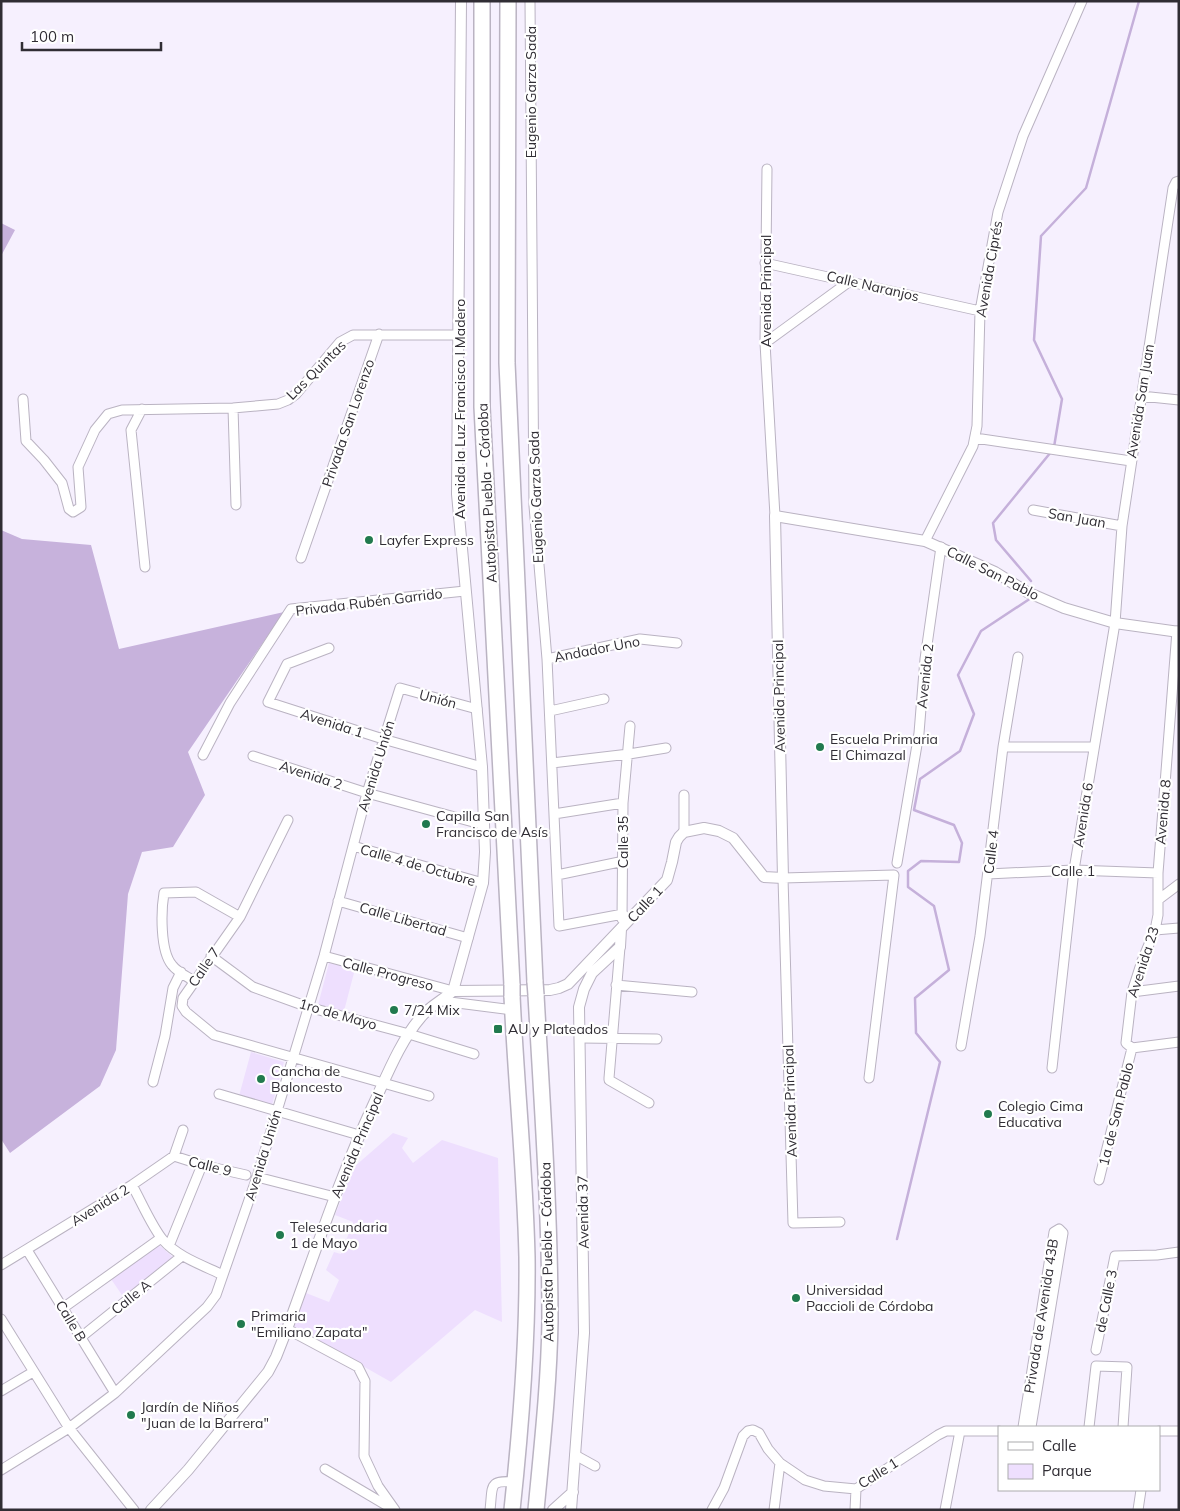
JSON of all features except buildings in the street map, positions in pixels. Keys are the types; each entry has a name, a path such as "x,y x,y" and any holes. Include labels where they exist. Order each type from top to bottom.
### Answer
{"highway":[{"name":"Autopista Puebla - Córdoba","path":"482,1 482,407 527,1273 525,1358 512,1510"},
{"name":"Autopista Puebla - Córdoba","path":"508,1 506,364 547,1187 550,1323 536,1510"}],"street":[{"name":"Avenida la Luz Francisco I Madero","path":"453,991 483,883 485,852 482,767 457,494 461,1"},
{"name":"Eugenio Garza Sada","path":"530,1 534,506 547,659 559,926 623,914"},
{"name":"Avenida Ciprés","path":"925,541 973,446 975,438 977,426 980,311 998,212 1023,136 1082,1"},
{"name":"Avenida Principal","path":"767,169 765,343 775,516 793,1224 840,1222"},
{"name":"Avenida San Juan","path":"1115,623 1122,526 1131,461 1173,188 1177,181"},
{"name":"Calle Naranjos","path":"765,262 980,311"},
{"path":"765,343 850,281"},
{"name":"Privada San Lorenzo","path":"300,558 379,334"},
{"name":"Las Quintas","path":"142,410 233,408 278,404 296,394 340,342 353,335 459,335"},
{"path":"1141,396 1179,400"},
{"path":"23,399 26,441 62,483 69,509 73,512 81,507 78,467 95,430 108,414 122,410 142,410 131,430 144,567"},
{"path":"233,408 236,505"},
{"path":"975,438 1131,461"},
{"name":"San Juan","path":"1033,510 1122,526"},
{"name":"Calle San Pablo","path":"775,516 925,541 994,572 1027,592 1064,608 1115,623 1178,632"},
{"name":"Avenida 2","path":"897,863 919,733 926,659 941,547"},
{"name":"Privada Rubén Garrido","path":"203,754 230,703 291,609 465,591"},
{"name":"Avenida 6","path":"1052,1068 1074,870 1115,623"},
{"name":"Avenida 8","path":"1158,874 1178,632"},
{"name":"Andador Uno","path":"547,659 640,639 677,642"},
{"name":"Avenida 1","path":"329,648 287,664 268,702 384,739 482,767"},
{"name":"Calle 4","path":"961,1046 980,936 1003,748 1018,656"},
{"name":"Unión","path":"400,688 477,709"},
{"name":"Avenida Unión","path":"1,1470 69,1428 115,1393 216,1296 257,1177 293,1059 324,956 367,792 400,688"},
{"path":"550,711 604,699"},
{"name":"Calle 35","path":"621,929 624,861 623,803 630,726"},
{"path":"1003,748 1094,747"},
{"path":"552,763 666,748"},
{"name":"Avenida 2","path":"253,756 367,792 484,824"},
{"path":"684,795 684,832 704,828 719,831 734,838 764,877 894,875 869,1078"},
{"path":"554,814 623,803"},
{"name":"Calle 7","path":"288,820 240,917 194,981 183,998 182,1006 186,1012 214,1036 293,1059"},
{"name":"Calle 1","path":"453,991 550,990 568,984 667,880 676,842 684,832"},
{"name":"Calle 4 de Octubre","path":"353,846 483,883"},
{"path":"557,875 624,861"},
{"name":"Calle 1","path":"988,874 1074,870 1158,874"},
{"name":"Avenida 23","path":"1132,1048 1126,1043 1132,992 1142,960 1155,930 1158,874"},
{"path":"1158,900 1179,884"},
{"path":"194,981 172,965 164,945 164,893 196,892 240,917"},
{"name":"Calle Libertad","path":"338,901 468,938"},
{"path":"1155,930 1179,928"},
{"path":"621,929 609,1080 649,1103"},
{"name":"Avenida 37","path":"571,1510 584,1332 579,1007 584,989 592,973 620,947"},
{"name":"1ro de Mayo","path":"211,956 253,987 308,1007 409,1034 474,1054"},
{"name":"Calle Progreso","path":"324,956 453,991"},
{"path":"152,1082 165,1036 173,988 181,972"},
{"path":"616,985 692,992"},
{"path":"1132,992 1179,986"},
{"name":"Avenida Principal","path":"151,1510 188,1470 259,1383 276,1358 335,1197 359,1136 383,1084 409,1034 429,1008 442,1001 453,991"},
{"path":"442,1001 512,997"},
{"path":"580,1038 657,1039"},
{"path":"1132,1048 1179,1042"},
{"name":"1a de San Pablo","path":"1099,1180 1132,1048"},
{"path":"293,1059 429,1096"},
{"path":"219,1094 359,1136"},
{"path":"174,1156 183,1130"},
{"name":"Avenida 2","path":"1,1265 132,1185 174,1156"},
{"name":"Calle 9","path":"174,1156 202,1165 246,1174"},
{"path":"169,1246 202,1165"},
{"path":"257,1177 335,1197"},
{"path":"132,1185 161,1238 182,1256 222,1276"},
{"name":"Privada de Avenida 43B","path":"1023,1426 1054,1232 1059,1229 1063,1233 1031,1426"},
{"path":"63,1308 161,1238"},
{"name":"Calle B","path":"27,1250 115,1393"},
{"name":"de Calle 3","path":"1096,1350 1115,1256 1157,1255 1179,1252"},
{"name":"Calle A","path":"80,1338 182,1256"},
{"path":"1,1319 69,1428 134,1510"},
{"path":"287,1329 358,1367 365,1381 364,1456 378,1486 394,1510"},
{"path":"1089,1426 1096,1366 1127,1367 1123,1426"},
{"path":"1,1392 33,1372"},
{"name":"Calle 1","path":"712,1510 724,1488 743,1436 748,1431 753,1430 758,1433 780,1463 815,1484 834,1488 856,1489 938,1435 946,1431 960,1431"},
{"path":"945,1510 960,1431 998,1431"},
{"path":"1160,1431 1179,1431"},
{"path":"575,1455 595,1466"},
{"path":"774,1510 780,1463"},
{"path":"325,1469 394,1510"},
{"path":"490,1510 495,1483 499,1481 515,1482"},
{"path":"855,1510 856,1489"},
{"path":"1138,1510 1141,1491"},
{"path":"553,1510 572,1492"}],"green space":[{"path":"329,963 355,969 344,1011 318,1005"},
{"name":"Cancha de Baloncesto","path":"251,1052 284,1062 272,1105 239,1096"},
{"path":"393,1133 408,1138 402,1148 413,1163 442,1140 498,1158 502,1322 475,1310 391,1382 294,1327 306,1293 329,1302 339,1280 326,1270 334,1252 341,1254 353,1222 335,1215 354,1167"},
{"path":"158,1244 175,1259 124,1298 111,1279"}],"shaded area":[{"path":"1,223 15,230 1,256"},
{"path":"1,530 22,539 91,545 119,649 284,612 188,752 205,795 173,847 142,852 128,894 116,1050 100,1086 10,1153 1,1139"}],"waterway":[{"path":"1054,447 1062,399 1034,340 1041,236 1086,188 1139,1"},
{"path":"1031,581 996,540 993,523 1051,452"},
{"path":"897,1239 940,1062 916,1033 915,998 949,970 934,906 908,887 908,871 921,861 959,862 962,843 954,825 914,810 920,779 960,751 974,714 958,675 981,631 1031,598"}],"place":[{"name":"Layfer Express","path":"369,540"},
{"name":"Escuela Primaria El Chimazal","path":"820,747"},
{"name":"Capilla San Francisco de Asís","path":"426,824"},
{"name":"7/24 Mix","path":"394,1010"},
{"name":"AU y Plateados","path":"498,1029"},
{"name":"Cancha de Baloncesto","path":"261,1079"},
{"name":"Colegio Cima Educativa","path":"988,1114"},
{"name":"Telesecundaria 1 de Mayo","path":"280,1235"},
{"name":"Universidad Paccioli de Córdoba","path":"796,1298"},
{"name":"Primaria \"Emiliano Zapata\"","path":"241,1324"},
{"name":"Jardín de Niños \"Juan de la Barrera\"","path":"131,1415"}]}
